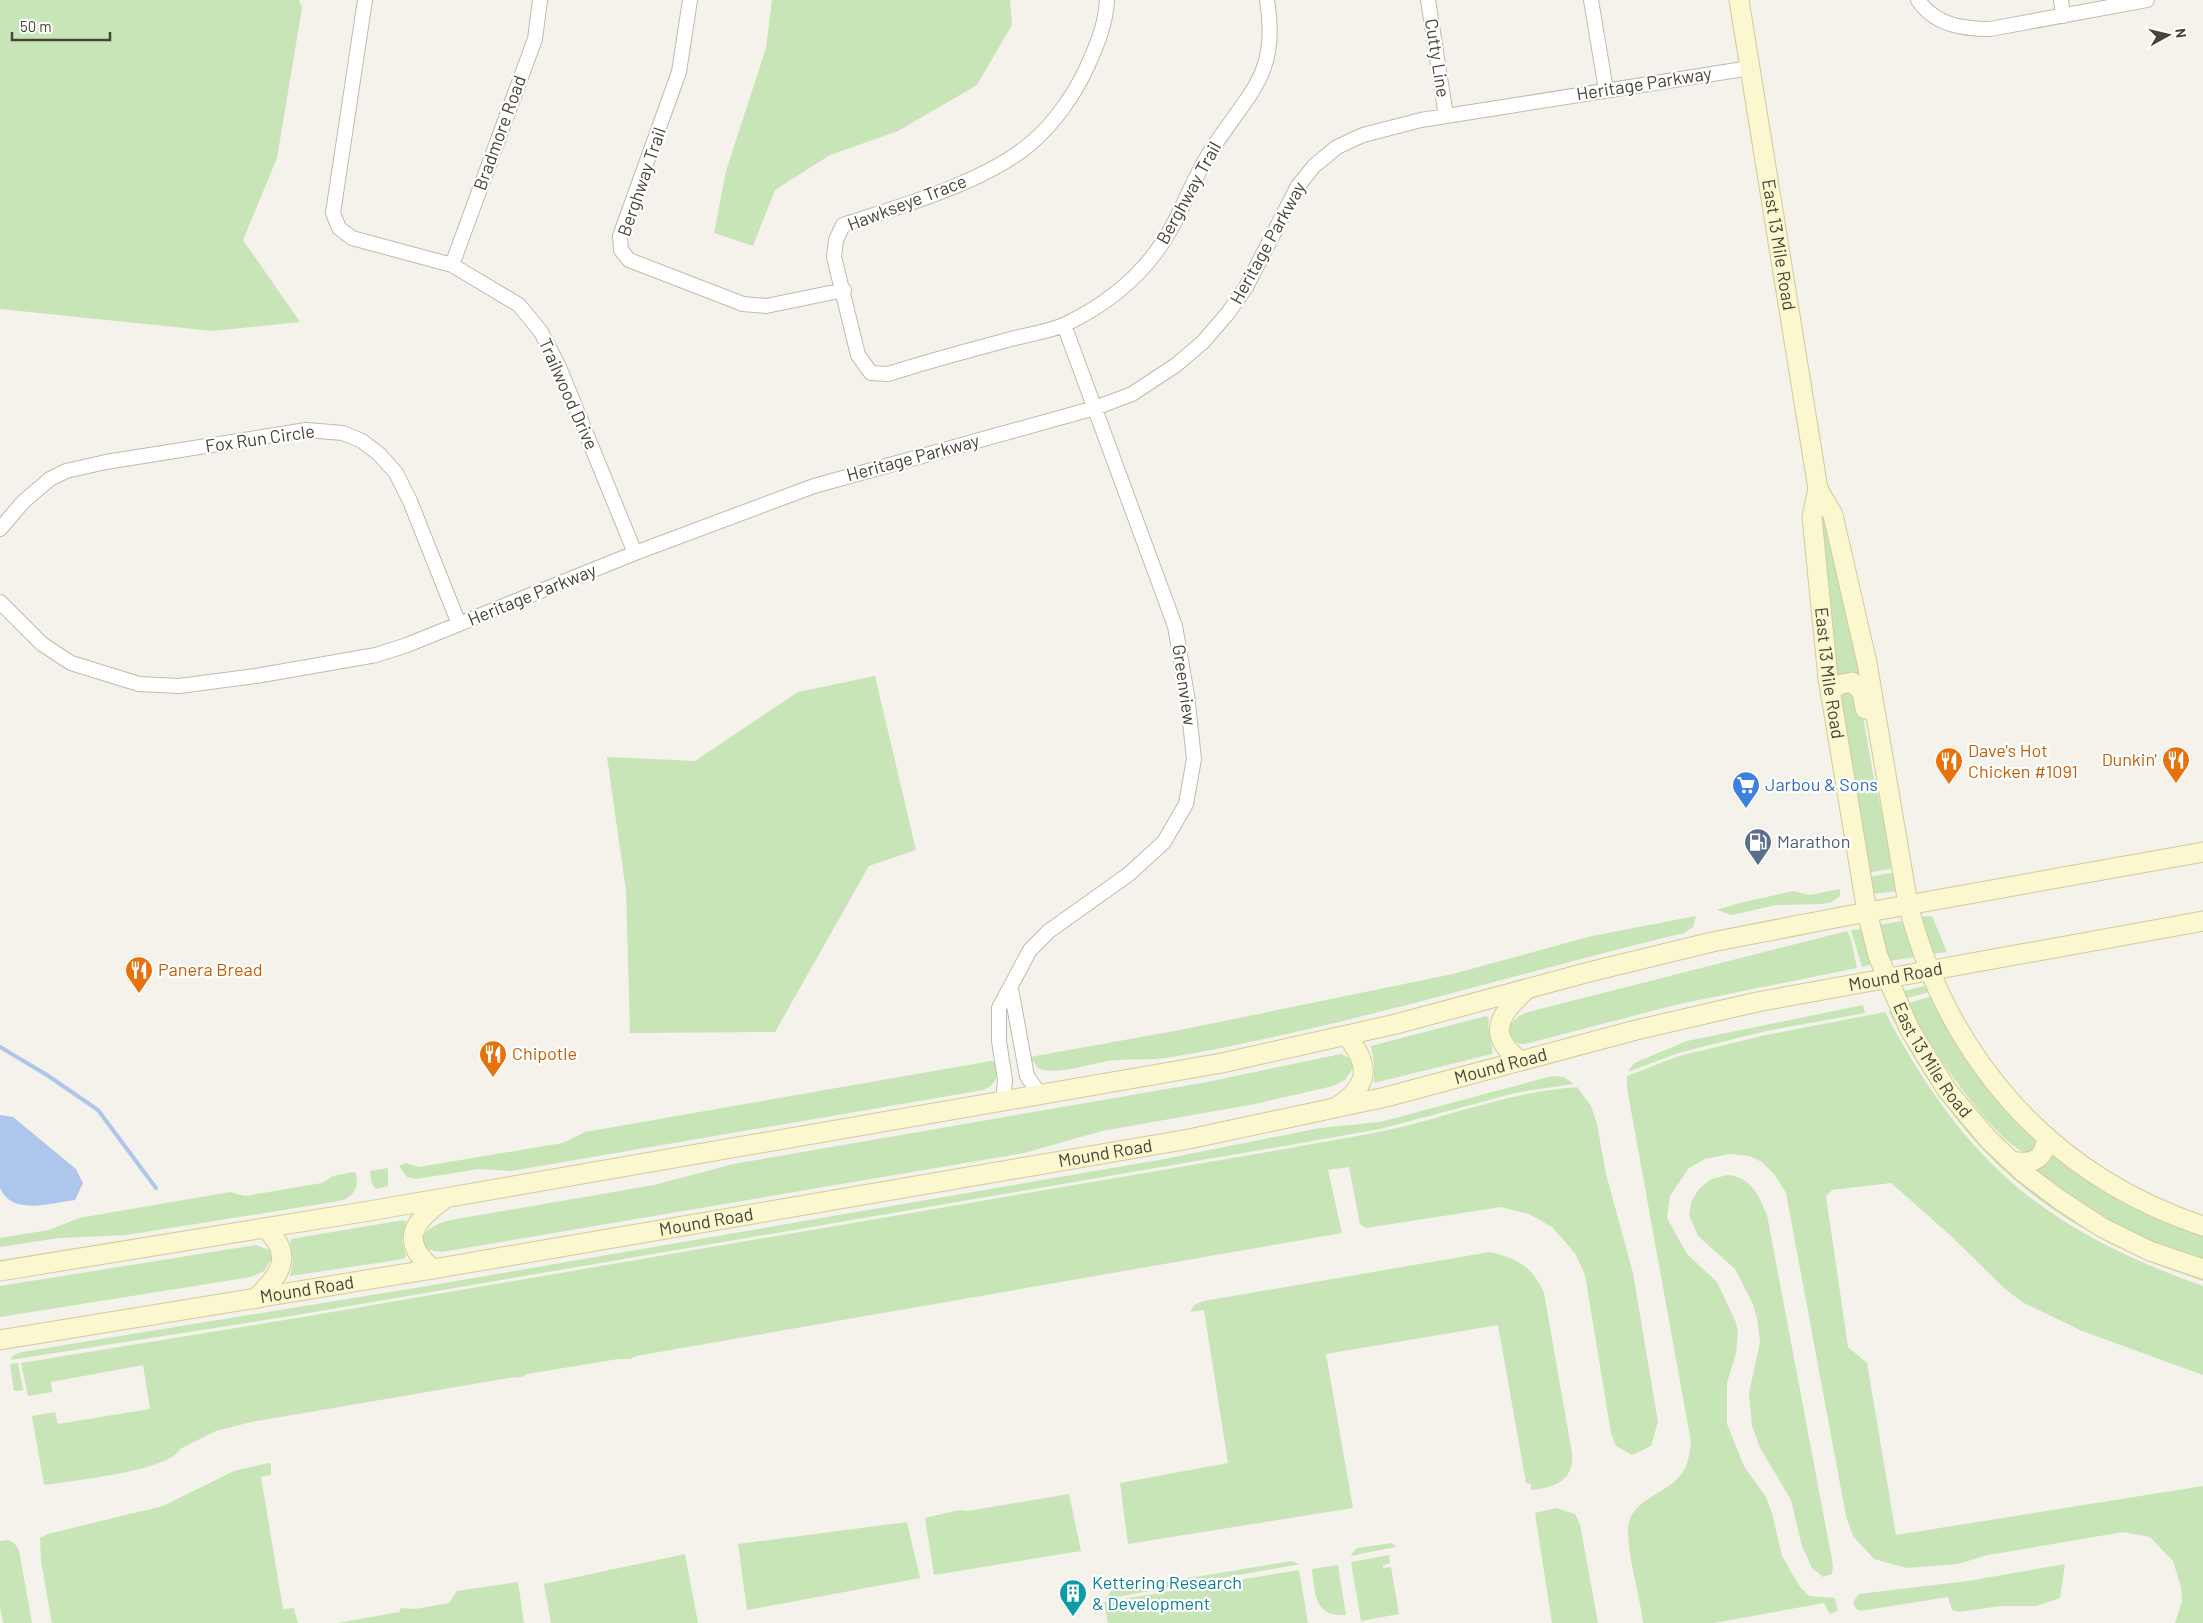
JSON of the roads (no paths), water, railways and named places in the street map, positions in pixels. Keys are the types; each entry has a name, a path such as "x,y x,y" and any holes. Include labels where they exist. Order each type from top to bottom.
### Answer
{"main road":[{"name":"East 13 Mile Road","path":"1738,0 1818,489 1833,515 1868,671 1908,904 1929,970 1954,1023 1981,1066 2015,1108 2077,1162 2118,1189 2162,1210 2203,1226"},
{"name":"East 13 Mile Road","path":"1818,489 1812,517 1831,691 1867,912 1872,937 1886,978 1913,1035 1947,1090 1988,1139 2011,1161 2060,1200 2103,1228 2150,1251 2203,1270"},
{"path":"1831,691 1844,682 1852,682 1857,685 1862,692 1874,759 1884,764"},
{"path":"1,1270 446,1198 1222,1063 1347,1036 1702,945 1908,904 2203,852"},
{"name":"Mound Road","path":"0,1340 433,1269 1189,1139 1332,1109 1710,1013 1886,978 2203,921"},
{"path":"1521,1061 1505,1048 1499,1031 1504,1013 1529,988"},
{"path":"1332,1109 1356,1091 1364,1075 1362,1057 1347,1036"},
{"path":"2011,1161 2023,1164 2038,1160 2044,1151 2046,1136"},
{"path":"433,1269 416,1252 413,1245 414,1231 424,1214 446,1198"},
{"path":"255,1299 272,1283 281,1267 280,1250 272,1234 265,1228"}],"street":[{"name":"Trailwood Drive","path":"365,0 333,213 339,228 352,238 452,265 519,304 541,332 559,368 636,553"},
{"name":"Bradmore Road","path":"452,265 535,39 540,0"},
{"name":"Berghway Trail","path":"690,0 679,72 620,236 621,250 629,260 743,304 766,306 844,290"},
{"name":"Hawkseye Trace","path":"1064,325 888,374 871,373 858,354 844,290 834,257 836,240 843,225 964,182 1000,164 1030,144 1058,114 1082,78 1099,41 1107,0"},
{"name":"Berghway Trail","path":"1064,325 1118,293 1156,252 1171,230 1198,170 1251,94 1264,70 1271,46 1272,27 1267,0"},
{"name":"Cutty Line","path":"1428,0 1446,116"},
{"path":"1591,0 1606,90"},
{"path":"1918,0 1928,13 1943,22 1972,29 1990,29 2147,0"},
{"path":"2061,0 2063,16"},
{"name":"Heritage Parkway","path":"0,602 42,644 71,663 139,684 178,686 256,676 376,655 407,646 636,553 814,486 1095,408 1132,394 1176,365 1203,342 1228,313 1246,287 1298,186 1314,166 1337,147 1363,135 1394,125 1750,68"},
{"name":"Greenview","path":"1004,1102 1005,1080 999,1041 999,1008 1011,989 1023,962 1038,941 1062,920 1129,874 1164,842 1186,804 1194,759 1187,696 1175,626 1064,325"},
{"name":"Fox Run Circle","path":"0,529 24,501 50,479 66,470 306,430 343,433 362,441 379,454 396,473 410,501 459,624"},
{"path":"1011,989 1027,1076 1041,1096"}],"water":[{"path":"0,1115 13,1117 76,1169 83,1183 75,1200 33,1206 13,1202 6,1197 0,1188"}],"waterway":[{"path":"0,1047 47,1075 98,1110 156,1188"}],"place":[{"name":"Dunkin'","path":"2176,784"},
{"name":"Dave's Hot Chicken #1091","path":"1949,785"},
{"name":"Jarbou & Sons","path":"1746,809"},
{"name":"Marathon","path":"1758,866"},
{"name":"Panera Bread","path":"139,994"},
{"name":"Chipotle","path":"493,1078"},
{"name":"Kettering Research & Development","path":"1073,1617"}]}
